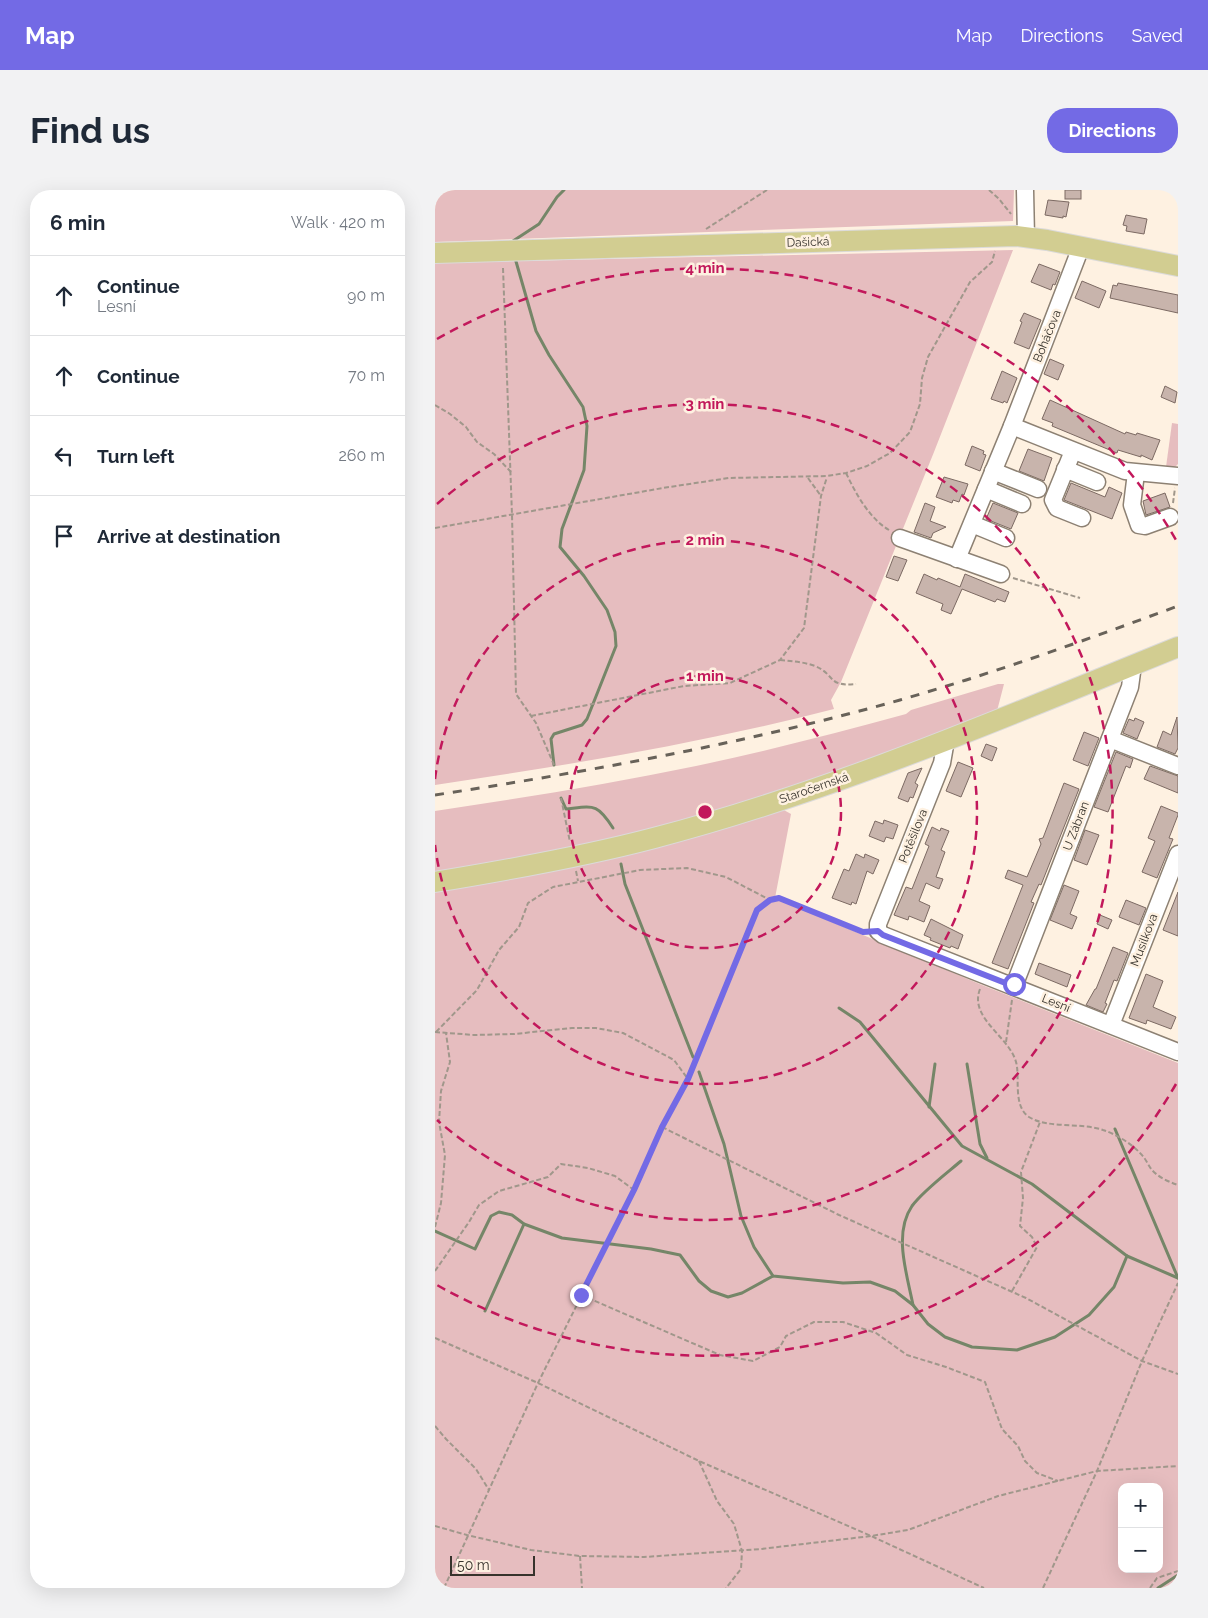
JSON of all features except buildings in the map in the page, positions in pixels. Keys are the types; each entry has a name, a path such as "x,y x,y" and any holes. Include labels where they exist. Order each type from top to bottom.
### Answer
{"main road":[{"name":"Dašická","path":"435,253 996,236 1026,237 1178,266"},
{"name":"Staročernská","path":"435,882 535,865 654,838 745,812 946,740 1178,647"}],"street":[{"path":"1025,190 1026,237"},
{"name":"Boháčova","path":"957,559 1012,426 1081,247"},
{"path":"1012,426 1118,469 1136,473 1177,476"},
{"path":"1073,450 1053,496 1053,503 1057,508 1082,518"},
{"path":"1065,469 1097,482"},
{"path":"993,472 1039,489"},
{"path":"1136,473 1132,505 1139,525 1145,526 1171,516"},
{"path":"986,489 1022,504"},
{"path":"972,524 1006,538"},
{"path":"900,538 1001,574"},
{"name":"U Zábran","path":"1013,992 1130,687 1133,665"},
{"path":"1110,739 1178,766"},
{"name":"Potěšilova","path":"878,931 878,924 942,763 946,740"},
{"name":"Musílkova","path":"1111,1025 1178,854"},
{"name":"Lesní","path":"878,931 883,935 1013,992 1111,1025 1178,1052"}],"path":[{"path":"704,230 767,190"},
{"path":"989,190 1010,213 1018,216"},
{"path":"435,528 729,478 827,476 846,473 867,466 890,453 910,432 920,404 922,378 928,357 970,282 993,262 996,236"},
{"path":"503,251 511,472 516,694 536,723 554,765"},
{"path":"435,406 450,414 465,427 477,442 494,454 511,472"},
{"path":"846,473 855,491 879,524 900,538"},
{"path":"531,716 684,686 730,683 780,660 804,628 821,496 827,476"},
{"path":"1171,516 1177,476"},
{"path":"807,477 821,496"},
{"path":"1001,574 1080,598"},
{"path":"780,660 816,667 842,686 856,684"},
{"path":"561,798 573,856"},
{"path":"436,1032 477,990 499,950 519,927 528,903 553,887 640,870 687,868 726,876 770,900"},
{"path":"444,1588 538,1383 634,1190 662,1127 688,1079 757,910 770,900 779,898 863,932 878,931"},
{"path":"982,985 977,995 978,1004 986,1020 1011,1048 1017,1066 1020,1103 1027,1116 1040,1122 1079,1124 1103,1130 1124,1140 1141,1154 1154,1172 1178,1185"},
{"path":"1005,1042 1013,992"},
{"path":"436,1032 474,1035 597,1028 623,1033 674,1060 688,1079"},
{"path":"435,1227 441,1203 445,1155 439,1122 441,1091 450,1062 446,1033"},
{"path":"1012,1291 1037,1247 1032,1237 1020,1226 1023,1198 1021,1172 1040,1122"},
{"path":"662,1127 839,1215 1012,1291 1142,1361 1178,1374"},
{"path":"435,1271 479,1205 499,1192 548,1177 561,1164 588,1168 615,1176 634,1190"},
{"path":"1043,1588 1097,1471 1142,1361 1178,1283"},
{"path":"581,1295 720,1355 753,1360 780,1347 786,1336 814,1322 843,1322 876,1333 907,1355 985,1382 1002,1429 1018,1446 1025,1461 1037,1473 1058,1481"},
{"path":"435,1338 538,1383 699,1461 871,1536 984,1588"},
{"path":"435,1426 445,1439 476,1469 489,1490"},
{"path":"699,1461 717,1500 734,1524 742,1550 741,1569 726,1588"},
{"path":"435,1526 531,1550 580,1556 644,1557 742,1550 871,1536 908,1530 998,1496 1097,1471 1178,1466"},
{"path":"580,1556 581,1588"},
{"path":"1150,1588 1157,1578 1178,1571"}],"shaded area":[{"path":"449,190 1014,190 1013,221 435,242 435,195"},
{"path":"1013,250 841,682 831,700 834,709 686,743 435,785 435,263"},
{"path":"1172,423 1178,424 1178,464 1174,468 1166,467"},
{"path":"998,684 1004,684 997,711 784,789 639,832 535,855 435,873 435,811 599,785 723,760 906,714 911,710"},
{"path":"782,809 791,814 775,898 982,985 1178,1063 1178,1588 435,1588 435,892"}],"waterway":[{"path":"513,241 539,224 564,190"},
{"path":"515,258 536,331 549,355 583,407 587,426 584,470 562,529 560,547 584,576 607,610 615,632 616,646 587,719 582,725 554,734 551,739 554,765"},
{"path":"561,798 566,809 589,807 598,810 613,828"},
{"path":"621,864 625,884 693,1057"},
{"path":"839,1008 860,1022 962,1146 1032,1184 1127,1256 1178,1278"},
{"path":"929,1107 935,1064"},
{"path":"967,1064 980,1144 987,1158"},
{"path":"699,1072 724,1144 741,1216 754,1247 773,1276 843,1283 870,1282 895,1291 913,1305 928,1324 945,1337 972,1347 1017,1350 1055,1337 1089,1315 1114,1287 1127,1256"},
{"path":"1115,1129 1178,1278"},
{"path":"913,1305 903,1254 902,1241 906,1217 922,1194 961,1161"},
{"path":"435,1231 475,1249 491,1216 499,1212 512,1215 524,1224 562,1238 651,1249 680,1255 699,1281 711,1291 728,1297 742,1293 773,1276"},
{"path":"485,1311 524,1224"},
{"path":"1158,1588 1178,1575"}],"railway":[{"path":"435,795 611,766 785,730 935,690 1074,644 1178,606"}],"route":[{"path":"581,1295 634,1190 662,1127 688,1079 757,910 770,900 779,898 863,932 878,931 883,935 1013,986 1014,984"}]}
